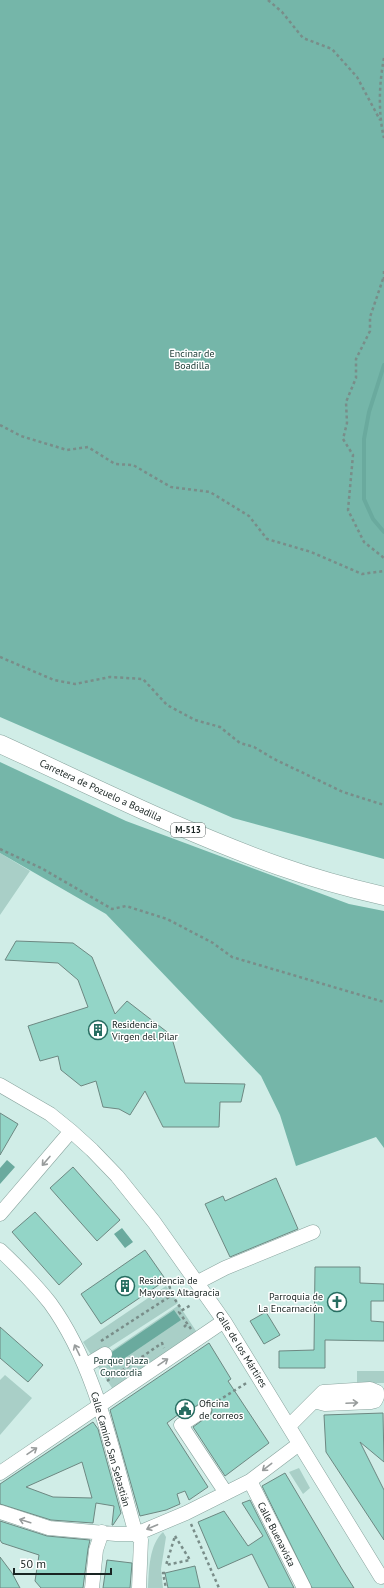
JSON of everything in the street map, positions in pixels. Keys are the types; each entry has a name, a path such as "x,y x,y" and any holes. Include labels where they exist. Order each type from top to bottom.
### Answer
{"main road":[{"name":"Carretera de Pozuelo a Boadilla","path":"0,744 182,827 246,854 280,867 338,885 384,896"}],"street":[{"name":"Calle de los Mártires","path":"0,1084 44,1111 71,1131 117,1176 154,1222 198,1282 224,1321 381,1580"},
{"path":"0,1214 71,1131"},
{"path":"198,1282 225,1268 313,1232"},
{"name":"Calle Camino San Sebastián","path":"0,1250 27,1276 51,1304 66,1328 84,1366 99,1405 136,1534 141,1540 139,1588"},
{"path":"0,1473 224,1321"},
{"path":"84,1366 102,1348"},
{"path":"288,1426 314,1401"},
{"path":"204,1410 181,1425 226,1493"},
{"path":"0,1512 49,1528 136,1534 186,1513 250,1481 299,1444"},
{"name":"Calle Buenavista","path":"250,1481 304,1588"},
{"path":"92,1588 96,1550 102,1532"}],"path":[{"path":"268,0 282,12 303,38 332,49 357,77 380,120"},
{"path":"384,58 382,70 380,120 384,138"},
{"path":"384,271 384,279 370,317 370,331 356,359 356,378 346,402 347,423 343,439 353,455 348,510 364,542 384,558"},
{"path":"0,425 21,436 68,450 88,448 115,464 133,466 171,487 210,492 249,516 267,539 312,552 362,574 384,570"},
{"path":"0,657 54,680 75,684 110,677 143,679 167,704 195,720 220,727 240,743 254,747 274,759 343,792 384,805"},
{"path":"0,849 43,869 112,909 126,906 167,919 212,943 232,957 384,1002"},
{"path":"172,1281 169,1285 172,1295 182,1310"},
{"path":"102,1348 172,1295"},
{"path":"191,1305 179,1312 192,1330"},
{"path":"184,1328 187,1324"},
{"path":"107,1381 162,1343"},
{"path":"204,1410 237,1389"},
{"path":"186,1513 219,1588"},
{"path":"175,1536 190,1560 166,1564 168,1557 175,1536"},
{"path":"165,1573 163,1573 166,1588"}],"green space":[{"name":"Encinar de Boadilla","path":"0,0 384,0 384,859 233,818 0,717"},
{"path":"0,762 126,821 349,904 384,911 384,1148 376,1137 296,1166 280,1115 261,1076 106,914 0,853"},
{"path":"0,853 30,871 0,915"},
{"path":"166,1286 178,1303 93,1358 83,1342"},
{"name":"Parque plaza Concordia","path":"179,1305 198,1334 114,1391 95,1362"},
{"path":"357,1371 384,1371 384,1383 357,1383"},
{"path":"5,1375 32,1398 0,1435 0,1380"},
{"path":"299,1468 310,1488 303,1494 289,1472"},
{"path":"163,1532 166,1537 161,1569 163,1588 148,1588 149,1566 152,1551 158,1537"}],"shaded area":[{"path":"7,1160 15,1167 0,1184 0,1168"},
{"path":"122,1228 133,1242 125,1248 114,1234"},
{"path":"174,1310 181,1320 110,1368 103,1358"}],"building":[{"name":"Residencia Virgen del Pilar","path":"16,941 73,943 92,957 115,1014 127,1001 171,1035 185,1083 245,1084 241,1102 220,1102 219,1127 163,1127 145,1091 130,1115 119,1109 103,1107 96,1081 81,1086 61,1070 58,1056 40,1061 28,1026 88,1007 78,980 58,963 5,960"},
{"path":"0,1113 18,1124 0,1155"},
{"path":"73,1167 120,1220 97,1241 50,1188"},
{"path":"276,1178 298,1229 230,1257 205,1204 223,1196 225,1201"},
{"path":"35,1212 82,1264 59,1285 12,1232"},
{"name":"Residencia de Mayores Altagracia","path":"145,1250 166,1280 101,1324 81,1294"},
{"name":"Parroquia de La Encarnación","path":"315,1267 360,1267 360,1283 384,1284 384,1301 371,1301 371,1321 384,1322 384,1341 325,1340 325,1368 279,1368 279,1351 314,1350"},
{"path":"266,1312 280,1335 264,1344 250,1321"},
{"path":"0,1327 43,1365 28,1382 0,1358"},
{"path":"209,1343 231,1379 228,1381 269,1443 225,1476 193,1427 211,1414 211,1406 208,1403 203,1402 184,1413 183,1411 167,1423 208,1487 189,1500 185,1491 177,1494 180,1504 166,1510 140,1516 110,1410"},
{"path":"383,1413 384,1462 360,1442 384,1490 384,1540 326,1452 324,1415"},
{"path":"93,1422 98,1429 121,1513 112,1525 114,1506 96,1503 93,1523 51,1520 0,1504 0,1484","holes":["82,1462 92,1498 53,1497 26,1487"]},
{"path":"285,1473 354,1588 312,1588 262,1486"},
{"path":"250,1500 294,1588 269,1588 252,1554 218,1569 198,1522 224,1511 248,1546 263,1536 242,1503"},
{"path":"0,1521 47,1536 90,1540 83,1588 41,1588 35,1581 39,1555 2,1543 0,1540"},
{"path":"0,1557 12,1573 20,1588 0,1588"},
{"path":"107,1560 132,1563 130,1588 103,1588"},
{"path":"195,1566 200,1588 168,1588 165,1573"}],"waterway":[{"path":"384,365 369,412 364,439 364,499 373,519 384,532"}],"place":[{"name":"Residencia Virgen del Pilar","path":"98,1030"},
{"name":"Residencia de Mayores Altagracia","path":"125,1286"},
{"name":"Parroquia de La Encarnación","path":"337,1302"},
{"name":"Oficina de correos","path":"185,1409"}]}
